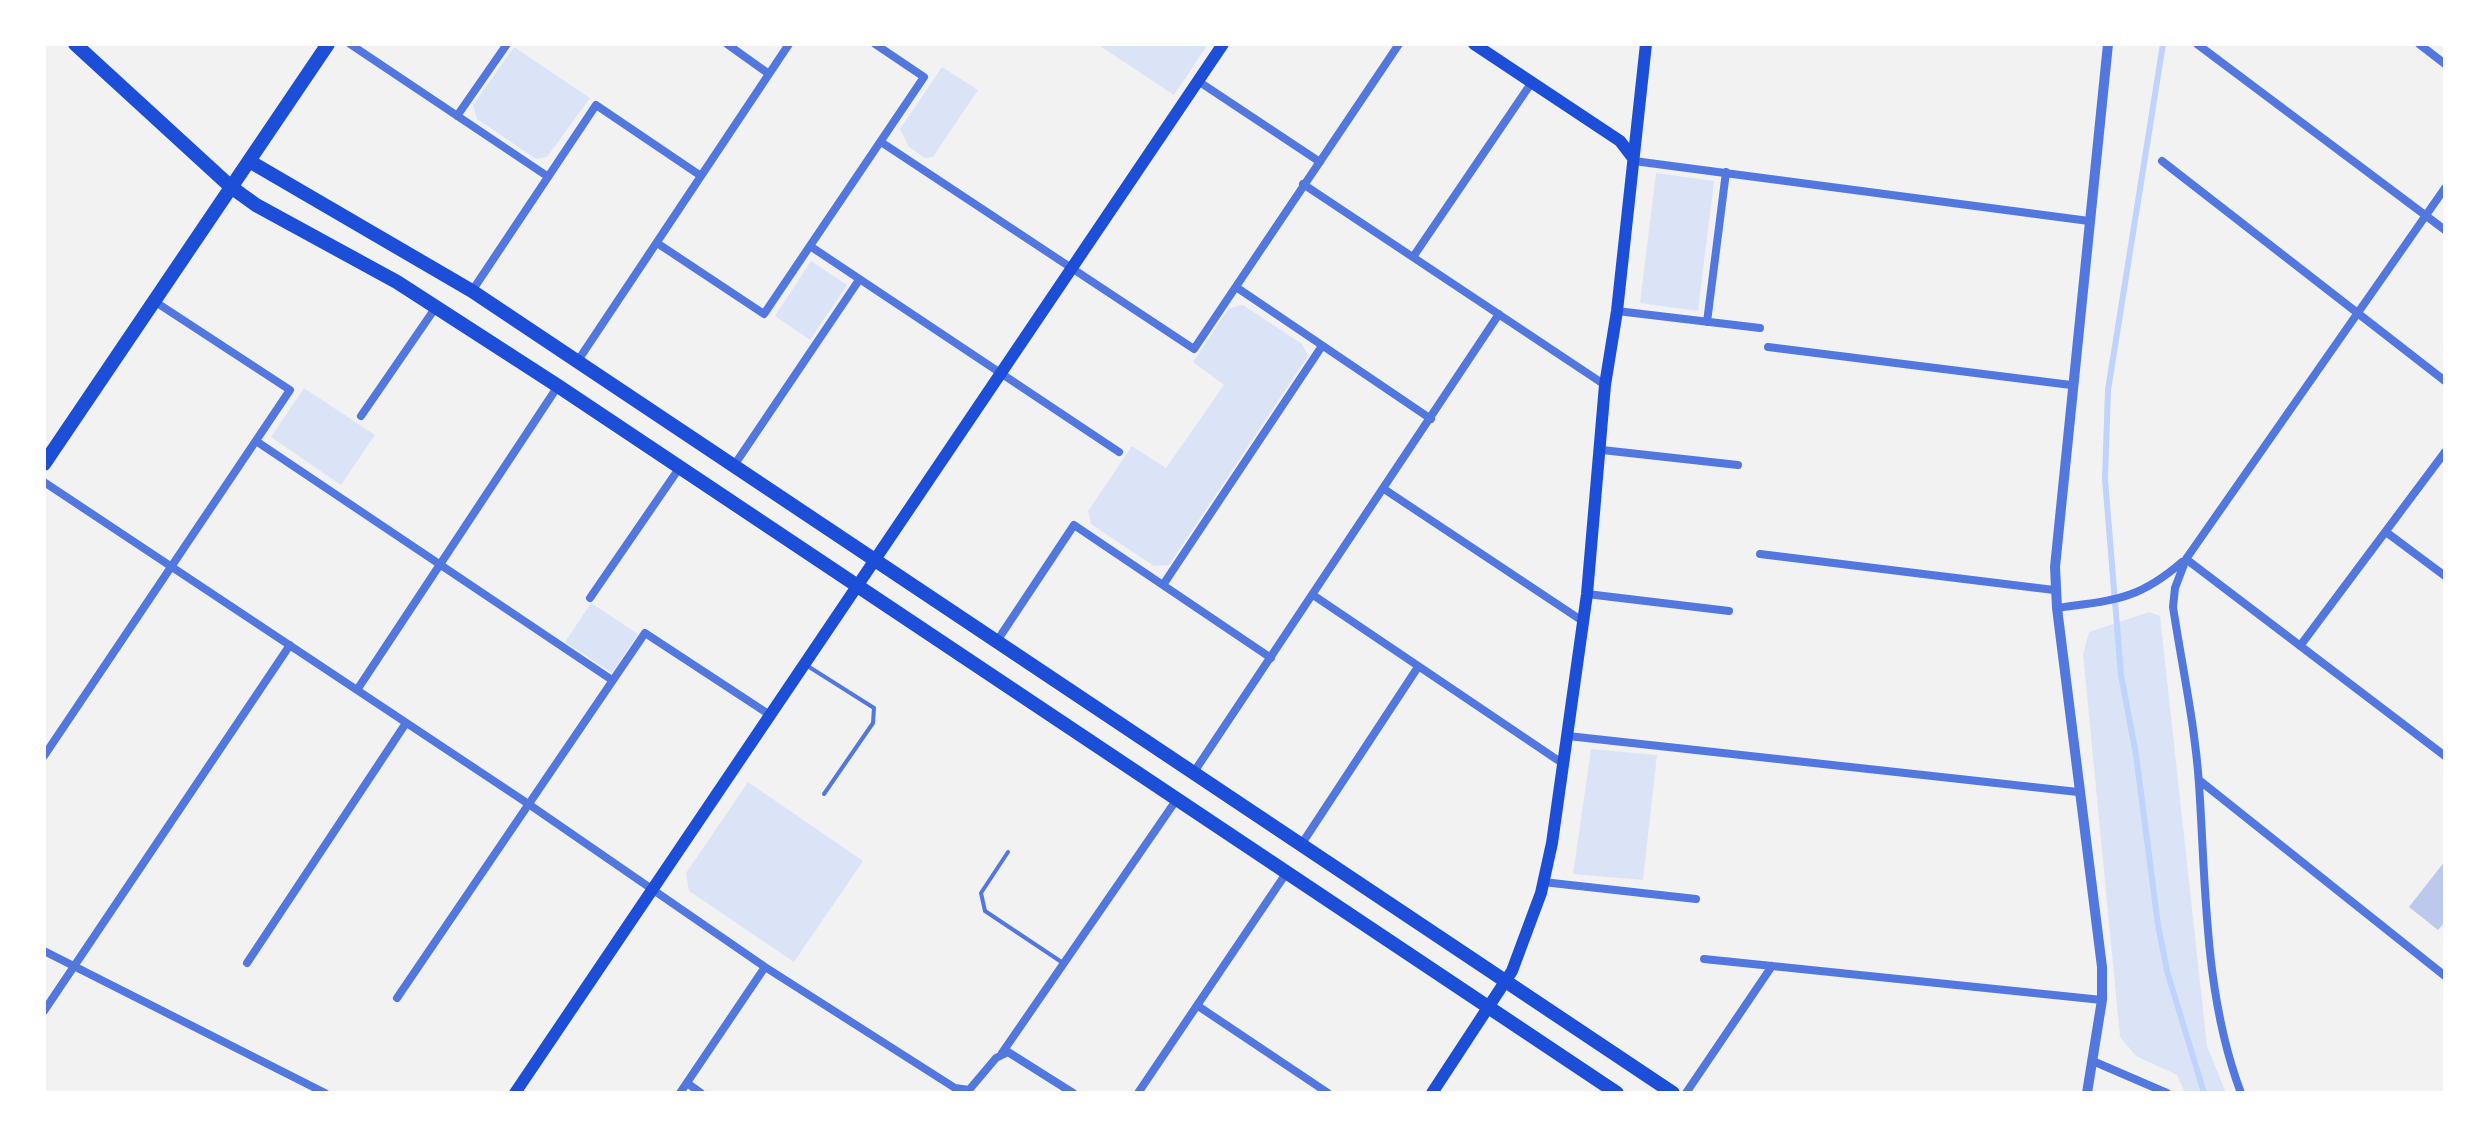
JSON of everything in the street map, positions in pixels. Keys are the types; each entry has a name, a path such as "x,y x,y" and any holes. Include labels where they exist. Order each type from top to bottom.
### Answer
{"main road":[{"path":"75,44 231,187 436,307 558,386 1611,1091"},
{"path":"44,464 328,44"},
{"path":"515,1093 1223,44"},
{"path":"1474,44 1608,132 1629,149 1634,161"},
{"path":"1432,1093 1507,981 1526,938 1543,882 1568,736 1581,620 1587,594 1602,450 1605,385 1617,311 1646,44"},
{"path":"1608,132 1628,137 1638,120"},
{"path":"249,161 472,291 1673,1093"}],"street":[{"path":"350,44 547,176"},
{"path":"457,116 507,44"},
{"path":"727,44 769,74"},
{"path":"577,362 789,44"},
{"path":"657,243 764,314 924,77 875,44"},
{"path":"881,142 1194,349 1399,44"},
{"path":"2087,1093 2095,1062 2102,1000 2102,967 2054,590 2071,385 2108,44"},
{"path":"2197,44 2445,230"},
{"path":"2419,44 2445,64"},
{"path":"1198,81 1320,162"},
{"path":"1413,257 1532,82"},
{"path":"472,291 596,105 701,176"},
{"path":"1634,161 2089,221"},
{"path":"2162,161 2445,381"},
{"path":"1707,322 1726,172"},
{"path":"1303,184 1605,385"},
{"path":"2241,1093 2219,1021 2214,985 2199,780 2173,607 2175,588 2186,559 2445,188"},
{"path":"810,246 1119,452"},
{"path":"733,467 859,280"},
{"path":"1236,287 1431,419"},
{"path":"44,756 290,390 154,301"},
{"path":"361,416 436,307"},
{"path":"1617,311 1760,328"},
{"path":"1194,772 1499,314"},
{"path":"1163,585 1322,346"},
{"path":"1768,347 2071,385"},
{"path":"357,690 442,566 558,386"},
{"path":"256,441 612,680"},
{"path":"1602,450 1738,465"},
{"path":"2300,646 2445,452"},
{"path":"590,598 680,467"},
{"path":"44,482 527,803 765,967 955,1088 974,1089 1001,1054 1177,799"},
{"path":"1384,489 1581,620"},
{"path":"997,641 1074,525 1271,658"},
{"path":"2386,532 2445,576"},
{"path":"1760,554 2054,590"},
{"path":"2057,608 2127,598 2150,588 2186,559"},
{"path":"2186,559 2445,756"},
{"path":"1587,594 1729,611"},
{"path":"1313,595 1562,763"},
{"path":"397,998 645,633 770,715"},
{"path":"44,1011 290,645"},
{"path":"1300,845 1418,667"},
{"path":"247,963 406,723"},
{"path":"1568,736 2078,792"},
{"path":"2199,780 2445,976"},
{"path":"1138,1093 1287,872"},
{"path":"1543,882 1696,899"},
{"path":"44,951 325,1093"},
{"path":"1704,959 2102,1000"},
{"path":"1686,1093 1772,966"},
{"path":"680,1093 765,967"},
{"path":"1198,1006 1328,1093"},
{"path":"1001,1054 1015,1054 1073,1093"},
{"path":"2095,1062 2167,1093"},
{"path":"687,1083 701,1093"}],"lane":[{"path":"805,664 874,708 873,723 824,794"},
{"path":"1008,852 981,893 985,911 1063,963"}],"shaded area":[{"path":"1097,44 1208,44 1174,95"},
{"path":"514,47 590,98 547,157 536,159 477,119 473,105"},
{"path":"942,67 978,90 933,157 925,158 909,147 900,129"},
{"path":"1656,173 1714,181 1698,311 1640,303"},
{"path":"811,261 847,285 810,340 775,316"},
{"path":"1243,305 1302,344 1308,356 1169,565 1154,566 1091,524 1088,511 1132,446 1166,468 1224,385 1193,362 1229,308"},
{"path":"304,388 375,435 341,485 271,437"},
{"path":"591,603 638,634 612,673 565,642"},
{"path":"2149,612 2160,616 2207,1046 2226,1093 2185,1093 2177,1075 2136,1056 2120,1037 2083,654 2089,632"},
{"path":"1591,749 1657,755 1643,880 1573,874"},
{"path":"748,782 863,861 794,962 689,891 686,873"}],"building":[{"path":"2445,861 2445,922 2438,930 2409,907"}],"waterway":[{"path":"2163,44 2108,390 2105,479 2121,675 2136,755 2158,925 2167,971 2204,1093"}]}
